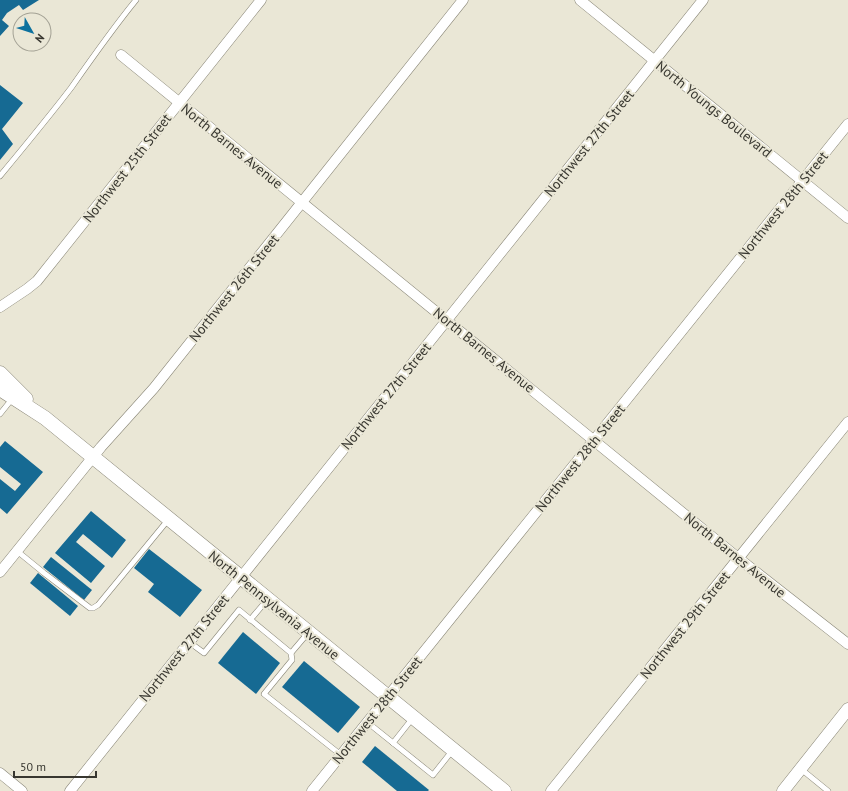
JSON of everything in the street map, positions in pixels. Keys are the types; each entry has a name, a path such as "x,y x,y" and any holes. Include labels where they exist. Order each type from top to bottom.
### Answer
{"main road":[{"name":"North Pennsylvania Avenue","path":"0,373 44,418"},
{"name":"North Pennsylvania Avenue","path":"0,390 44,418 504,791"}],"street":[{"name":"Northwest 25th Street","path":"0,307 37,281 261,0"},
{"name":"Northwest 26th Street","path":"0,572 116,429 154,388 463,0"},
{"name":"North Youngs Boulevard","path":"580,0 848,218"},
{"name":"Northwest 27th Street","path":"70,791 703,0"},
{"name":"North Barnes Avenue","path":"121,55 738,558 848,644"},
{"name":"Northwest 28th Street","path":"312,791 848,124"},
{"name":"Northwest 29th Street","path":"551,791 848,422"},
{"path":"785,790 848,709"},
{"path":"0,773 22,791"}],"lane":[{"path":"0,176 38,130 136,0"},
{"path":"0,414 13,398"},
{"path":"17,551 90,608 93,608 98,605 169,519"},
{"path":"250,620 267,599"},
{"path":"189,642 204,653 239,610 291,653 292,660 264,694 341,755"},
{"path":"291,653 308,632"},
{"path":"393,743 413,718"},
{"path":"367,722 433,774 453,750"},
{"path":"800,769 828,791"}],"building":[{"path":"0,0 39,0 23,10 19,5 7,13 2,20 9,26 0,36"},
{"path":"0,85 23,103 2,129 13,144 0,160"},
{"path":"5,441 43,472 7,514 0,508 0,479 15,491 21,484 0,467 0,447"},
{"path":"91,511 126,540 112,558 83,534 76,542 105,566 91,583 55,553"},
{"path":"149,549 202,590 180,617 148,592 154,584 134,568"},
{"path":"51,557 92,590 84,600 43,567"},
{"path":"38,573 78,606 70,616 30,583"},
{"path":"243,632 280,663 256,694 218,663"},
{"path":"304,661 360,707 338,733 282,687"},
{"path":"375,746 429,790 397,791 362,762"}]}
